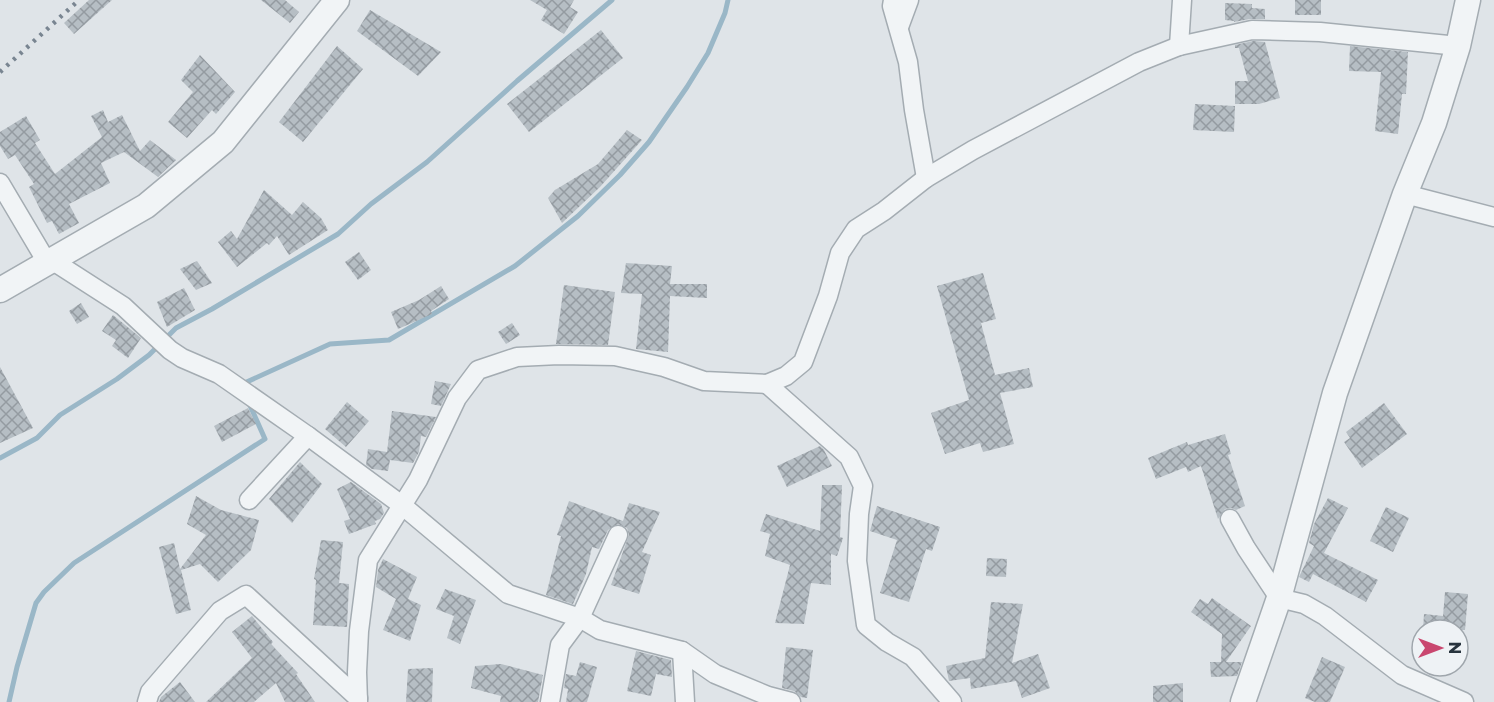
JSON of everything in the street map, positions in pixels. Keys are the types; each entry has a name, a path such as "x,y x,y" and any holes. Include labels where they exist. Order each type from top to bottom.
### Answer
{"street":[{"path":"0,290 146,206 222,142 337,0"},
{"path":"893,0 892,6 908,62 926,178"},
{"path":"899,27 909,0"},
{"path":"1179,46 1182,0"},
{"path":"1243,702 1279,598 1335,393 1405,194 1434,123 1458,46 1468,0"},
{"path":"358,700 359,641 368,560 403,507 458,398 478,370 517,357 615,356 664,367 704,381 767,384 786,376 803,362 828,296 840,253 856,229 884,211 926,178 1139,62 1179,46 1252,30 1320,32 1458,46"},
{"path":"0,183 51,262 123,306 170,350 182,358 219,374 308,436 403,507 508,594 580,618 600,630 682,651 715,674 768,696 791,702"},
{"path":"1405,194 1494,217"},
{"path":"767,384 849,457 863,486 857,561 866,625 887,642 913,657 952,702"},
{"path":"249,500 308,436"},
{"path":"1230,519 1279,598 1304,604 1325,616 1402,675 1464,702"},
{"path":"550,702 560,645 580,618 618,535"},
{"path":"147,702 150,692 220,611 246,595 358,700"},
{"path":"682,651 685,702"}],"building":[{"path":"89,0 112,0 74,34 64,23"},
{"path":"261,0 285,0 299,12 290,23"},
{"path":"530,0 574,0 570,7 578,12 564,34 541,20 547,10"},
{"path":"1295,0 1321,0 1321,15 1295,15"},
{"path":"1225,3 1252,4 1252,8 1265,9 1265,19 1234,22 1225,20"},
{"path":"370,10 441,52 418,76 357,31"},
{"path":"601,30 623,58 529,132 507,104"},
{"path":"1253,41 1265,42 1280,98 1259,104 1235,104 1235,81 1248,81 1239,48 1235,48 1235,45"},
{"path":"337,46 363,69 303,142 279,122"},
{"path":"1350,46 1408,52 1406,94 1402,94 1398,134 1375,131 1381,72 1349,71"},
{"path":"200,55 235,92 216,114 212,110 187,138 168,122 193,92 181,80"},
{"path":"1195,104 1235,106 1234,132 1193,130"},
{"path":"103,110 108,122 122,115 140,151 150,140 176,160 158,177 124,152 101,163 110,183 69,204 79,223 59,234 52,221 47,223 29,187 34,184 15,155 8,159 0,146 0,132 26,116 40,140 35,143 55,174 102,137 91,116"},
{"path":"627,130 642,140 600,187 562,223 548,198 555,190 598,164"},
{"path":"264,190 292,215 303,202 321,218 328,230 289,255 277,236 269,245 267,243 237,267 218,242 231,231 237,239"},
{"path":"359,252 371,270 358,280 345,262"},
{"path":"197,261 212,283 196,290 180,269"},
{"path":"626,263 672,266 670,284 707,284 707,298 670,296 668,352 636,349 642,294 621,293"},
{"path":"983,273 996,319 981,323 995,375 1029,368 1033,387 1000,393 1014,444 983,452 980,443 945,454 931,413 969,400 937,286"},
{"path":"564,285 615,292 608,345 556,344"},
{"path":"441,286 449,299 431,311 432,314 398,329 391,312 419,300"},
{"path":"184,288 195,310 167,327 157,302"},
{"path":"81,303 89,317 77,324 69,311"},
{"path":"113,315 141,338 128,358 112,346 116,340 102,331"},
{"path":"512,323 520,335 506,344 498,332"},
{"path":"0,367 33,428 0,443"},
{"path":"435,381 451,384 441,406 431,404"},
{"path":"347,402 369,421 346,447 325,429"},
{"path":"1384,403 1407,434 1362,468 1344,442 1350,438 1346,432"},
{"path":"248,408 256,424 222,442 214,426"},
{"path":"392,411 436,417 426,437 421,436 419,452 413,463 390,460 388,471 372,469 366,465 368,449 387,452"},
{"path":"1225,434 1231,454 1228,455 1245,506 1236,510 1225,509 1218,519 1201,466 1188,472 1186,467 1156,479 1148,458 1187,442 1188,445"},
{"path":"820,446 832,466 787,487 777,466"},
{"path":"300,462 322,484 292,523 269,499"},
{"path":"351,482 381,504 384,513 380,519 375,521 376,524 349,534 344,521 350,519 337,489"},
{"path":"822,485 842,485 840,537 843,538 837,556 831,554 831,585 811,583 804,624 775,623 790,565 765,556 770,534 760,531 766,514 820,531"},
{"path":"196,496 221,510 259,520 251,550 218,582 200,564 181,570 191,610 176,614 159,547 174,543 180,569 206,535 187,524"},
{"path":"1328,498 1348,508 1324,553 1378,580 1366,602 1313,574 1309,582 1299,577 1314,546 1309,543 1314,524"},
{"path":"569,501 623,521 629,503 660,512 642,552 651,555 639,594 611,585 629,535 627,528 618,524 608,530 599,549 592,547 586,574 573,604 546,595 561,536 557,535"},
{"path":"877,506 940,527 932,551 926,549 909,602 880,593 897,540 870,531"},
{"path":"1386,507 1409,518 1393,552 1370,541"},
{"path":"321,540 343,542 339,583 349,584 347,627 313,625 316,580 314,579"},
{"path":"987,558 1007,559 1006,577 986,576"},
{"path":"383,559 417,577 408,599 421,605 410,641 383,630 396,599 376,587 378,570"},
{"path":"445,589 476,600 460,644 447,638 454,616 436,609"},
{"path":"1445,592 1468,594 1466,618 1424,618 1424,614 1443,616"},
{"path":"1212,598 1251,626 1226,662 1242,662 1237,676 1211,677 1210,662 1221,662 1222,634 1191,612 1200,599 1208,604"},
{"path":"991,602 1023,604 1012,663 1038,654 1050,688 1022,698 1016,681 971,689 970,678 949,681 946,666 985,658"},
{"path":"252,616 273,642 271,644 298,673 296,674 315,702 285,702 276,683 254,702 206,702 252,658 232,632"},
{"path":"786,647 813,650 807,698 782,688"},
{"path":"636,651 671,660 672,677 656,674 651,696 627,691"},
{"path":"1322,657 1345,667 1330,702 1315,702 1305,698"},
{"path":"580,662 597,667 587,702 566,702 568,689 564,688 566,674 576,676"},
{"path":"501,664 543,675 538,702 500,702 501,696 471,688 475,666"},
{"path":"433,668 432,702 406,702 408,669"},
{"path":"180,682 195,702 159,702 161,697"},
{"path":"1183,683 1183,702 1153,702 1153,686"}],"waterway":[{"path":"0,458 37,438 60,415 117,379 149,355 176,328 338,234 371,204 427,162 612,0"},
{"path":"240,385 330,344 389,340 515,266 578,216 620,175 649,142 708,53 728,0"},
{"path":"9,702 36,603 44,592 74,563 265,439 248,401"}],"railway":[{"path":"0,72 79,0"}]}
